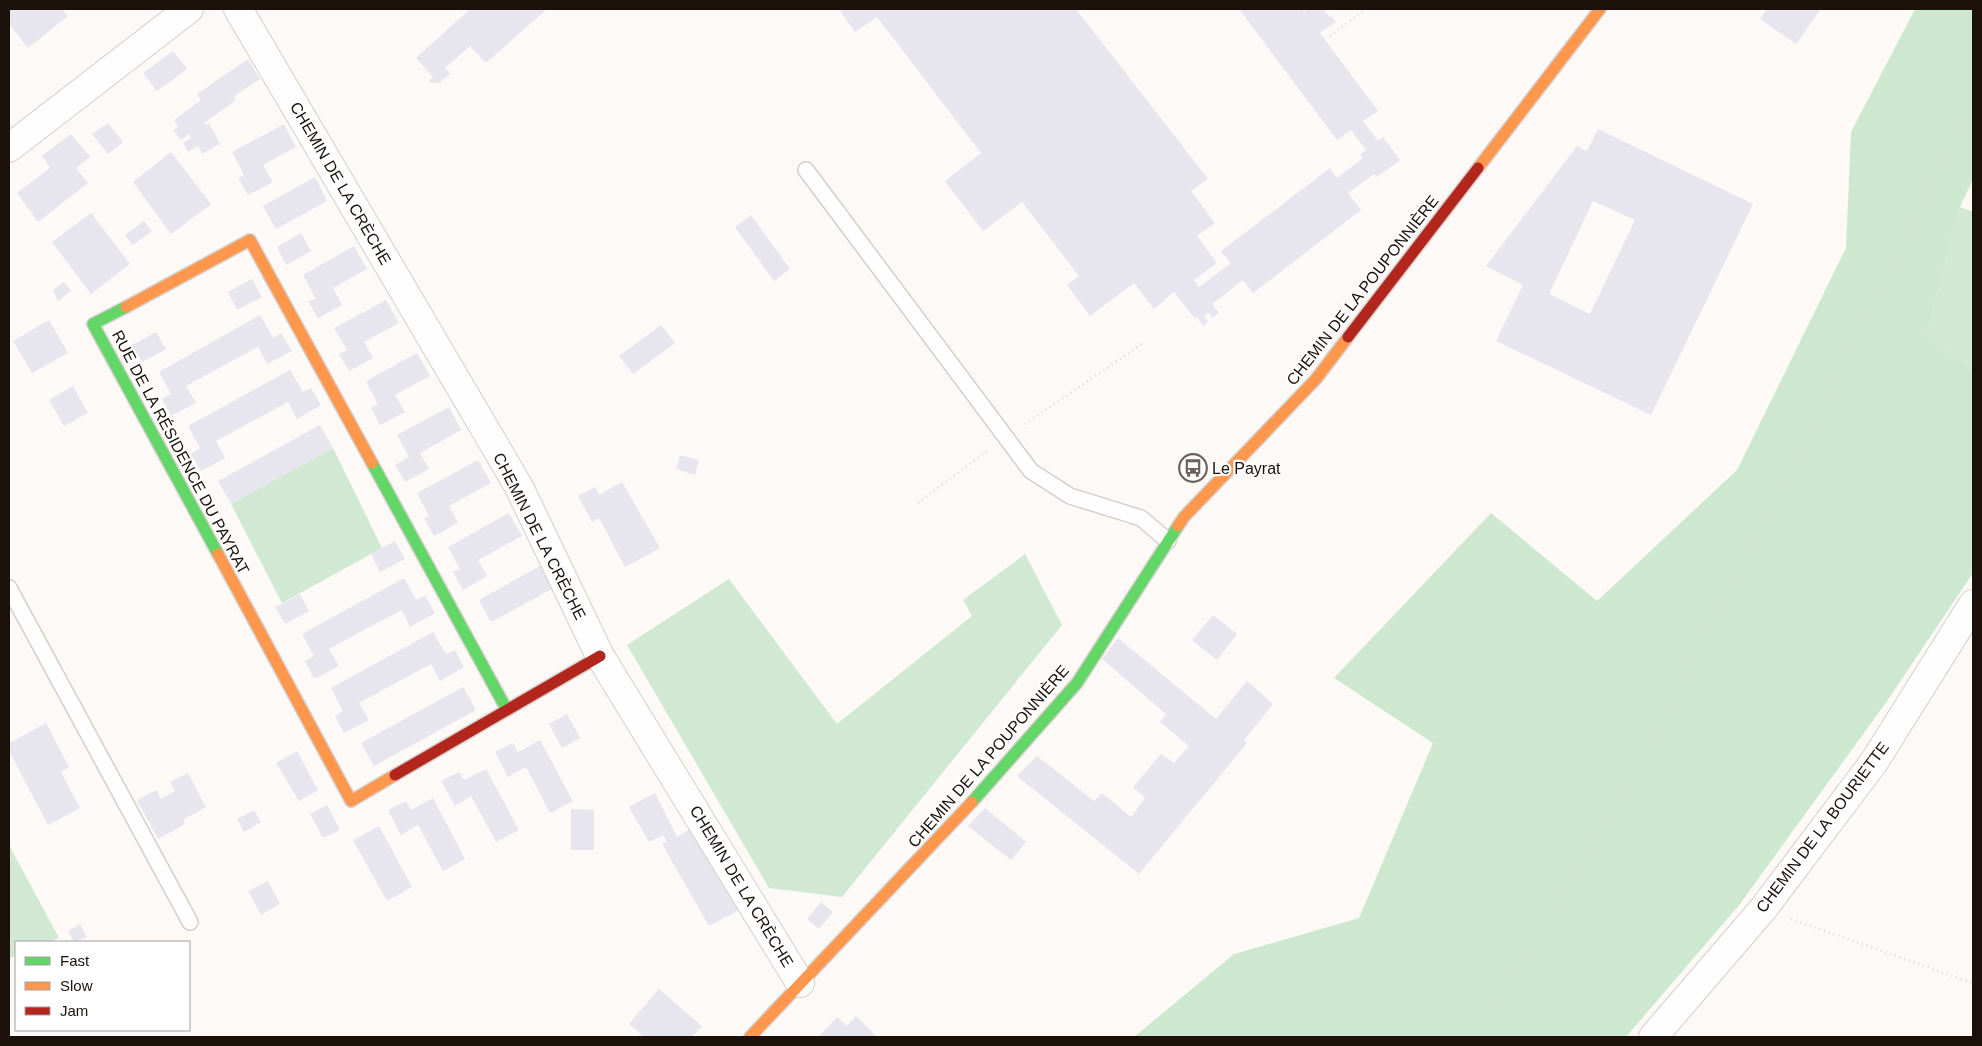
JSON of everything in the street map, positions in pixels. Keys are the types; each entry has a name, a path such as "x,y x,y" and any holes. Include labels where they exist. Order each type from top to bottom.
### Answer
{"street":[{"path":"9,148 189,9"},
{"name":"CHEMIN DE LA CRÈCHE","path":"238,9 519,487 600,656 800,982"},
{"name":"CHEMIN DE LA POUPONNIÈRE","path":"750,1037 800,982 946,832 1077,683 1184,517 1316,379 1600,9"},
{"name":"RUE DE LA RÉSIDENCE DU PAYRAT","path":"507,710 250,240 93,324 351,801 600,656"},
{"name":"CHEMIN DE LA BOURIETTE","path":"1653,1037 1762,909 1874,762 1973,604"}],"lane":[{"path":"806,170 1031,471 1070,496 1141,518 1168,541"},
{"path":"9,588 190,922"}],"path":[{"path":"1330,36 1366,9"},
{"path":"1472,1037 1503,995 1633,775 1845,364 1973,97"},
{"path":"918,503 1006,438 1142,344"},
{"path":"1762,909 1973,982"}],"green space":[{"path":"1915,9 1973,9 1973,179 1960,207 1927,332 1973,372 1973,573 1885,704 1740,904 1626,1037 1134,1037 1234,954 1359,918 1433,743 1334,678 1491,513 1597,601 1737,470 1846,248 1851,132"},
{"path":"1960,207 1973,212 1973,372 1927,332"},
{"path":"333,448 382,548 282,603 231,504"},
{"path":"1025,554 1062,625 842,897 769,888 627,645 729,579 837,724 972,616 963,600"},
{"path":"9,845 59,938 51,941 15,941 15,956 10,958"}],"building":[{"path":"9,9 62,9 68,16 28,48 9,24"},
{"path":"470,9 547,9 486,63 470,46 445,68 450,74 439,83 431,83 429,81 433,77 416,58"},
{"path":"839,9 1076,9 1208,179 1191,191 1215,223 1197,236 1217,263 1194,280 1199,287 1231,263 1221,251 1330,168 1337,178 1363,158 1360,155 1366,150 1351,130 1337,140 1239,9 1302,9 1304,12 1308,9 1323,9 1330,15 1336,22 1320,33 1378,111 1363,121 1378,141 1383,137 1400,160 1377,177 1374,174 1348,193 1361,210 1253,293 1243,280 1212,304 1219,313 1212,318 1209,313 1204,316 1208,322 1203,326 1197,317 1195,319 1174,292 1154,309 1134,283 1090,316 1067,285 1079,276 1022,202 983,231 945,181 981,153 877,17 855,32"},
{"path":"1767,9 1821,9 1796,44 1760,19"},
{"path":"173,51 187,69 157,91 143,73"},
{"path":"248,59 260,79 234,96 236,100 204,123 206,125 209,123 220,144 202,154 198,146 188,152 183,143 191,137 189,134 181,140 173,130 178,127 174,120 201,100 197,94"},
{"path":"108,123 123,142 108,154 92,134"},
{"path":"284,124 296,147 263,165 273,182 248,195 238,178 244,175 232,152"},
{"path":"1598,129 1753,204 1651,415 1496,341 1523,285 1486,266 1577,146 1587,151","holes":["1593,201 1635,220 1590,314 1549,294"]},
{"path":"71,134 90,157 76,168 88,183 38,222 17,193 50,168 42,156"},
{"path":"171,152 211,204 171,234 133,182"},
{"path":"315,177 327,201 276,229 263,206"},
{"path":"91,213 130,264 91,294 52,242"},
{"path":"751,215 790,269 774,281 735,227"},
{"path":"144,221 152,231 133,245 125,235"},
{"path":"301,233 311,251 286,265 277,247"},
{"path":"354,246 367,269 333,288 342,305 318,318 308,301 316,299 303,275"},
{"path":"252,279 262,297 237,310 228,292"},
{"path":"64,282 71,291 58,301 53,290"},
{"path":"386,300 399,323 364,342 373,358 349,371 339,354 347,350 334,328"},
{"path":"260,315 273,338 281,333 292,351 267,364 258,347 186,386 196,403 171,416 162,399 171,394 159,372"},
{"path":"49,320 68,353 32,373 13,341"},
{"path":"661,325 675,343 633,374 619,356"},
{"path":"156,332 166,349 142,362 132,345"},
{"path":"417,353 430,376 395,395 405,412 380,425 371,408 378,404 366,381"},
{"path":"290,370 303,392 311,388 321,405 297,419 288,402 216,441 225,458 201,471 191,454 200,448 188,426"},
{"path":"73,386 88,413 64,426 49,400"},
{"path":"449,407 461,430 420,453 429,469 405,482 395,465 409,457 397,435"},
{"path":"320,425 333,448 231,504 218,481"},
{"path":"680,455 699,460 695,475 676,469"},
{"path":"478,460 491,483 449,506 458,523 434,536 424,518 429,516 417,493"},
{"path":"622,482 660,548 625,567 599,518 592,522 578,496 595,487 599,495"},
{"path":"509,513 522,536 478,560 487,576 463,590 453,572 460,569 448,547"},
{"path":"395,541 405,559 380,572 371,554"},
{"path":"540,566 552,589 491,622 479,600"},
{"path":"404,578 416,600 425,596 435,613 410,627 402,610 329,649 339,666 314,679 305,661 314,656 302,634"},
{"path":"300,594 309,611 285,624 275,607"},
{"path":"1213,615 1237,634 1217,660 1192,640"},
{"path":"433,632 446,654 455,650 464,667 440,681 431,664 359,703 369,720 344,733 335,716 343,711 331,688"},
{"path":"1118,638 1216,719 1247,681 1273,704 1244,740 1247,743 1139,874 1017,776 1037,756 1094,801 1102,793 1131,817 1145,798 1133,787 1161,754 1174,763 1189,746 1160,722 1166,714 1102,659"},
{"path":"463,687 476,710 374,766 361,743"},
{"path":"567,714 580,738 562,748 549,724"},
{"path":"46,723 69,767 61,772 80,808 48,825 9,751 9,743"},
{"path":"540,740 573,801 550,813 526,767 508,777 495,752 513,743 518,752"},
{"path":"297,751 318,790 299,801 276,763"},
{"path":"486,769 519,830 496,842 471,796 455,806 441,781 459,772 464,780"},
{"path":"188,773 206,807 183,820 185,824 158,839 137,800 156,790 161,799 175,791 170,782"},
{"path":"655,793 677,837 692,828 738,911 709,926 662,844 667,842 663,835 649,842 629,807"},
{"path":"433,798 465,859 443,871 418,825 401,835 388,810 406,801 411,810"},
{"path":"327,805 340,830 323,838 310,814"},
{"path":"985,808 1026,842 1011,860 968,826"},
{"path":"571,809 594,810 594,850 571,850"},
{"path":"254,810 261,822 244,832 237,819"},
{"path":"379,826 412,887 387,901 353,840"},
{"path":"268,881 280,904 261,915 248,891"},
{"path":"821,902 833,912 819,929 807,919"},
{"path":"80,924 87,937 73,941 68,931"},
{"path":"659,989 702,1026 692,1037 644,1037 629,1024"},
{"path":"856,1016 877,1037 818,1037 837,1017 847,1026"}],"traffic: fast":[{"path":"126,307 93,324 218,554"},
{"path":"372,463 507,710"},
{"path":"972,802 1077,683 1178,526"}],"traffic: slow":[{"path":"1478,168 1600,9"},
{"path":"126,307 250,240 372,463"},
{"path":"1178,526 1184,517 1316,379 1348,337"},
{"path":"218,554 351,801 395,775"},
{"path":"750,1037 972,802"}],"traffic: jam":[{"path":"1348,337 1478,168"},
{"path":"395,775 600,656"}],"place":[{"name":"Le Payrat","path":"1193,468"}]}
